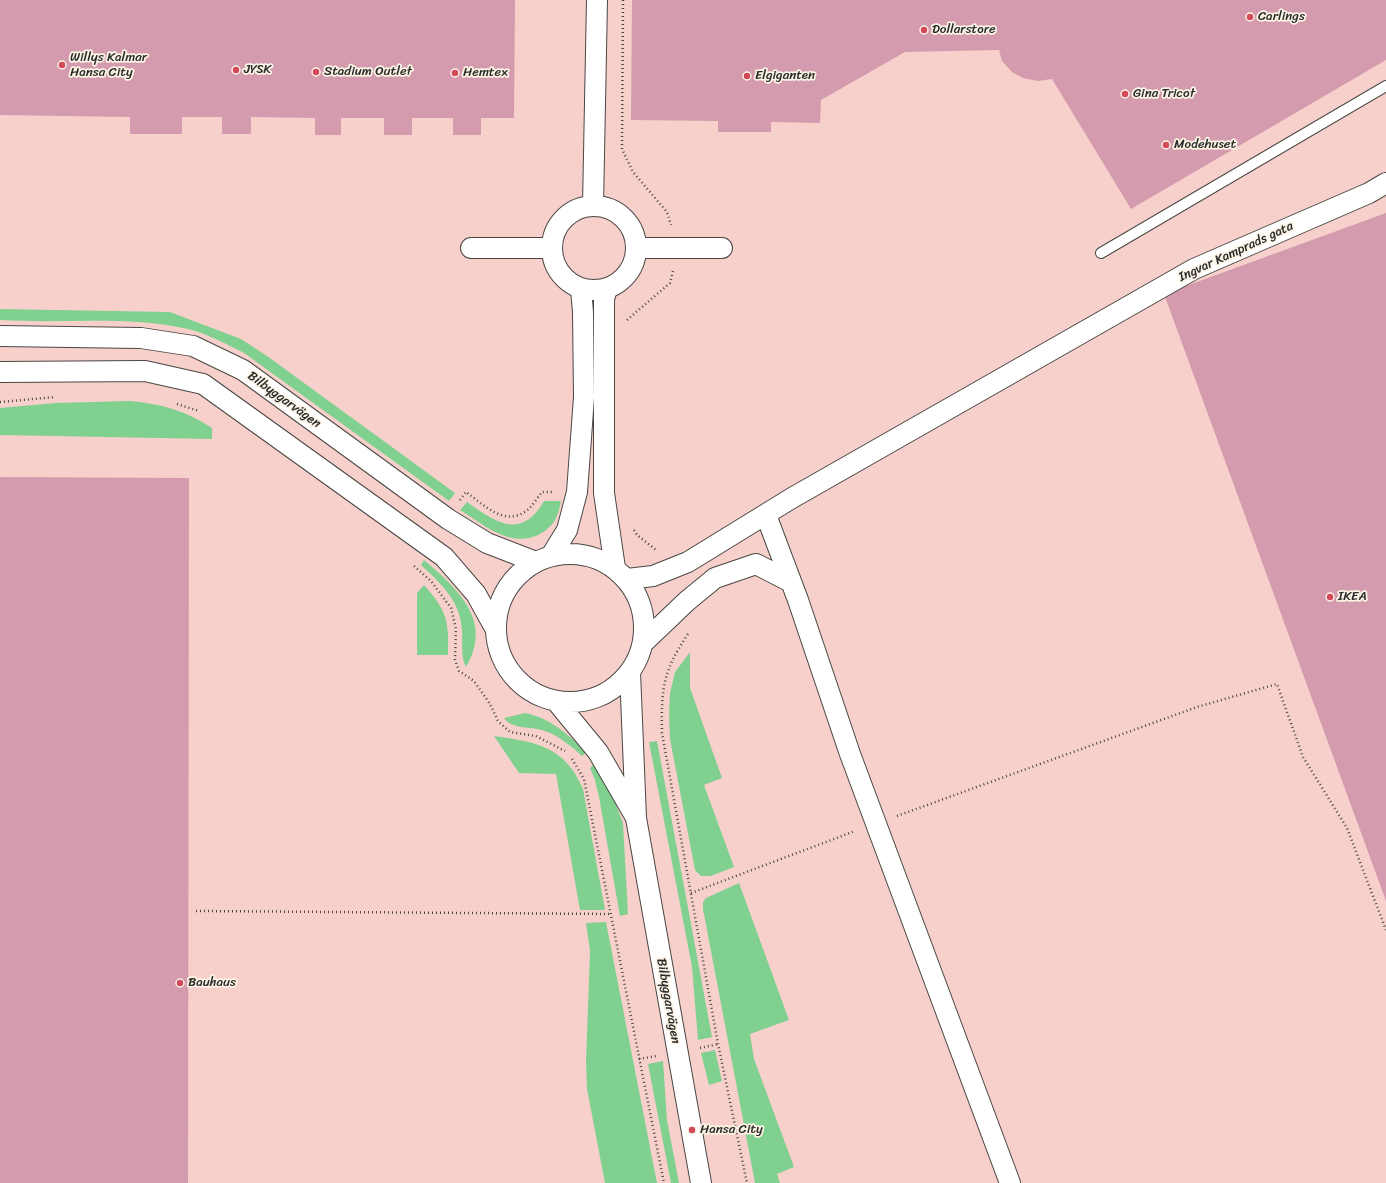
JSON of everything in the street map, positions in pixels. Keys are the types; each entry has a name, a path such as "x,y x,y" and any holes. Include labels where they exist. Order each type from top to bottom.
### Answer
{"street":[{"path":"593,206 597,0"},
{"name":"Ingvar Kamprads gata","path":"621,574 653,576 688,562 766,516 792,498 1194,269 1369,193 1386,183"},
{"path":"593,206 606,208 618,213 631,229 636,248 634,261 628,273 619,282 607,288 594,290 581,288 569,282 559,273 553,261 551,248 553,235 559,223 568,214 580,208 593,206"},
{"path":"471,248 551,248"},
{"path":"636,248 722,248"},
{"path":"543,559 568,530 577,492 584,397 584,312 581,288"},
{"path":"607,288 604,299 604,493 621,574"},
{"name":"Bilbyggarvägen","path":"0,336 141,338 193,346 244,370 448,519 487,543 543,559"},
{"path":"0,372 145,371 203,384 444,557 476,594 496,630"},
{"path":"766,516 876,824 1010,1183"},
{"path":"568,553 585,554 601,559 621,574 637,593 643,609 645,625 644,642 639,658 630,672 614,688 590,700 573,702 556,701 540,696 526,688 504,663 498,647 496,630 497,614 508,588 522,571 543,559 568,553"},
{"path":"644,642 687,601 715,578 756,564 790,582"},
{"name":"Bilbyggarvägen","path":"630,672 636,818 701,1183"},
{"name":"Bilbyggarvägen","path":"556,701 598,752 636,818"}],"lane":[{"path":"1101,253 1386,86"}],"path":[{"path":"623,0 622,149 634,172 667,212 673,228 673,271 670,282 624,323"},
{"path":"0,402 58,396"},
{"path":"171,402 204,414"},
{"path":"448,519 466,492 497,515 513,518 526,511 542,492 577,492"},
{"path":"630,524 638,535 656,550 666,571"},
{"path":"427,544 411,564 431,581 451,608 456,628 455,660 459,671 474,681 490,704 498,721 510,732 536,736 567,752"},
{"path":"690,631 674,655 666,674 661,697 662,733 718,1044 747,1183"},
{"path":"690,893 1197,708 1277,684 1303,757 1347,828 1386,930"},
{"path":"570,757 584,779 664,1183"},
{"path":"196,911 611,914"}],"shaded area":[{"path":"0,0 1386,0 1386,1183 0,1183"}],"green space":[{"path":"0,309 170,312 241,339 267,356 455,493 449,501 244,353 210,336 188,329 142,322 0,320"},
{"path":"129,401 162,406 182,412 212,428 212,439 0,435 0,408 56,403"},
{"path":"544,501 561,501 557,517 548,529 538,535 528,538 517,539 507,537 488,528 460,510 467,502 498,521 507,524 517,524 526,521 535,513"},
{"path":"424,560 459,594 468,607 474,620 476,635 474,650 466,667 462,649 461,620 458,611 449,594 421,565"},
{"path":"424,585 438,602 445,617 448,633 448,655 417,655 417,593"},
{"path":"690,652 690,688 722,778 704,785 734,867 711,876 701,876 695,870 670,739 670,693 675,672"},
{"path":"525,713 534,715 559,728 587,752 582,756 565,742 550,733 540,729 517,726 508,722 504,718"},
{"path":"494,736 536,744 548,749 567,763 576,775 583,789 605,910 580,910 556,774 519,773"},
{"path":"657,741 712,1037 698,1040 692,967 649,742"},
{"path":"595,763 610,789 623,823 628,914 620,916 599,797 595,780 590,768"},
{"path":"739,883 789,1020 750,1034 754,1059 794,1167 777,1174 780,1183 755,1183 703,909 703,902 706,898"},
{"path":"606,922 657,1183 605,1183 587,1089 586,1061 590,951 586,923"},
{"path":"715,1050 722,1081 709,1085 701,1053"},
{"path":"663,1061 667,1120 679,1183 671,1183 648,1064"}],"building":[{"path":"0,0 515,0 514,118 481,118 481,135 453,135 453,118 412,118 412,135 384,135 384,118 341,118 341,135 315,135 315,118 251,117 251,134 222,134 222,117 182,117 182,134 130,134 130,117 0,115"},
{"name":"Modehuset","path":"632,0 1386,0 1386,60 1131,209 1052,79 1038,81 1023,78 1012,72 1002,61 999,50 905,52 821,100 820,123 771,122 771,132 718,132 718,121 631,120"},
{"name":"IKEA","path":"1386,213 1386,901 1164,294"},
{"path":"0,477 189,478 188,1183 0,1183"}],"place":[{"name":"Carlings","path":"1250,17"},
{"name":"Dollarstore","path":"924,30"},
{"name":"Willys Kalmar Hansa City","path":"62,65"},
{"name":"JYSK","path":"236,70"},
{"name":"Stadium Outlet","path":"316,72"},
{"name":"Hemtex","path":"455,73"},
{"name":"Elgiganten","path":"747,76"},
{"name":"Gina Tricot","path":"1125,94"},
{"name":"Modehuset","path":"1166,145"},
{"name":"IKEA","path":"1330,597"},
{"name":"Bauhaus","path":"180,983"},
{"name":"Hansa City","path":"692,1130"}]}
